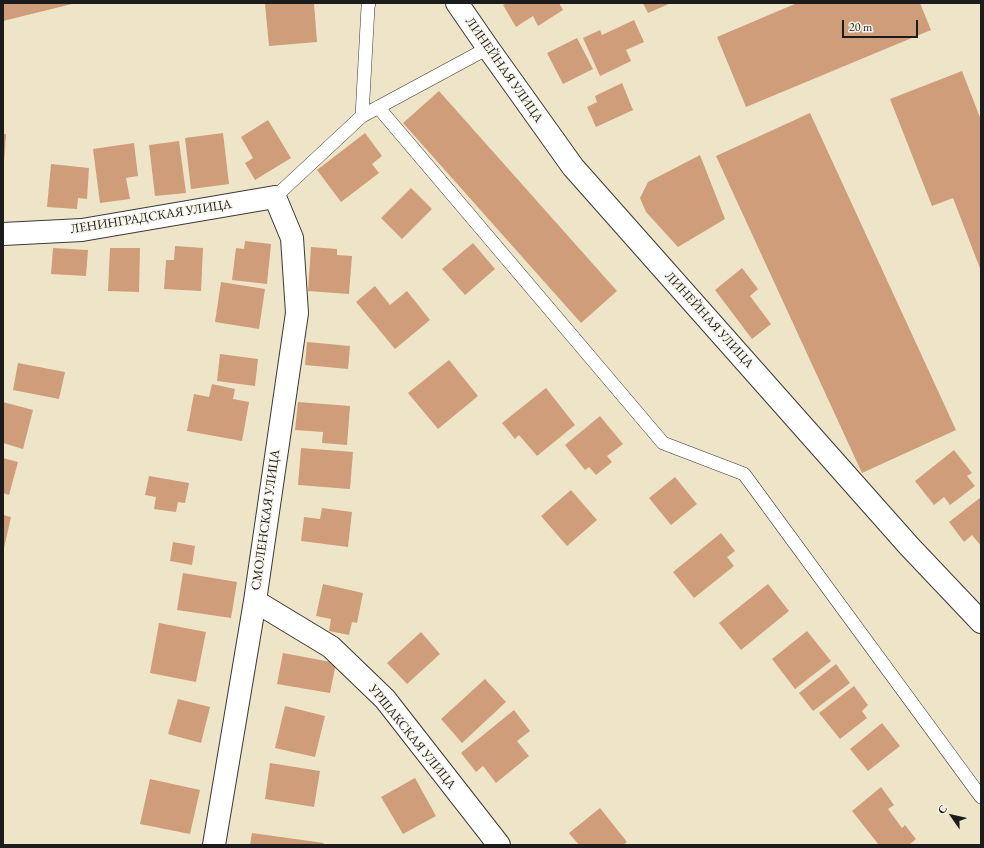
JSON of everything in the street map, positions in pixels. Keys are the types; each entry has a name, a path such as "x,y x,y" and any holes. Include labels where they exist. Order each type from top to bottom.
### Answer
{"street":[{"name":"ЛИНЕЙНАЯ УЛИЦА","path":"457,3 573,167 904,540 981,622"},
{"name":"ЛЕНИНГРАДСКАЯ УЛИЦА","path":"3,234 82,230 274,197"},
{"name":"СМОЛЕНСКАЯ УЛИЦА","path":"214,845 255,601 297,313 292,238 274,197"},
{"name":"УРШАКСКАЯ УЛИЦА","path":"255,601 330,647 385,699 500,845"}],"lane":[{"path":"362,116 369,3"},
{"path":"274,197 362,116 488,48"},
{"path":"378,107 663,443 744,474 981,797"}],"building":[{"path":"3,3 72,3 72,4 3,21"},
{"path":"314,3 317,42 269,46 265,4"},
{"path":"507,3 559,3 563,10 538,26 533,16 516,27 503,5"},
{"path":"643,3 671,3 648,13"},
{"path":"797,3 920,3 931,30 746,107 717,37"},
{"path":"634,20 644,42 626,50 631,61 600,76 583,38 600,30 602,35"},
{"path":"577,38 593,69 563,84 547,53"},
{"path":"962,71 981,120 981,271 953,198 932,206 890,99"},
{"path":"622,83 633,110 596,127 587,107 597,102 595,96"},
{"path":"439,91 617,291 581,323 403,123"},
{"path":"810,113 956,430 862,473 716,156"},
{"path":"268,120 291,158 255,180 245,163 253,158 241,137"},
{"path":"223,133 229,184 191,189 185,138"},
{"path":"365,133 382,156 372,164 379,173 341,202 317,170"},
{"path":"3,134 6,134 4,162 3,162"},
{"path":"179,141 186,193 155,196 149,145"},
{"path":"134,143 138,176 126,178 130,199 100,203 93,149"},
{"path":"700,155 725,219 678,247 646,212 640,198 648,182"},
{"path":"51,164 89,168 87,199 78,198 77,209 47,207"},
{"path":"411,188 432,209 402,239 381,218"},
{"path":"245,241 271,244 267,284 232,280 236,248 244,249"},
{"path":"473,243 495,269 465,295 442,269"},
{"path":"175,246 203,248 201,291 164,289 166,260 174,260"},
{"path":"311,247 337,249 337,255 352,256 349,294 308,291"},
{"path":"53,248 88,250 86,276 51,274"},
{"path":"110,248 140,248 139,292 108,291"},
{"path":"742,268 758,289 750,296 771,324 752,339 715,290"},
{"path":"221,282 265,289 259,329 215,322"},
{"path":"375,286 390,305 407,291 430,320 395,349 356,302"},
{"path":"307,342 350,346 348,369 305,365"},
{"path":"220,354 258,359 255,386 217,381"},
{"path":"449,360 478,396 438,429 408,393"},
{"path":"18,363 65,372 59,399 13,390"},
{"path":"212,384 235,389 233,399 249,402 242,441 187,431 194,394 209,397"},
{"path":"546,388 575,425 537,456 519,435 515,439 502,423"},
{"path":"3,402 33,410 23,449 3,443"},
{"path":"298,402 350,406 347,445 322,443 323,432 295,430"},
{"path":"600,416 623,444 607,456 612,462 596,475 589,467 585,470 565,445"},
{"path":"301,448 353,452 350,489 298,485"},
{"path":"954,450 972,473 967,476 975,486 950,505 944,497 934,505 915,481"},
{"path":"3,458 18,462 9,495 3,493"},
{"path":"149,476 189,483 185,503 178,502 176,512 154,509 156,497 145,495"},
{"path":"675,477 697,504 671,525 649,498"},
{"path":"571,490 597,520 567,546 541,516"},
{"path":"981,497 981,546 972,535 964,542 949,522"},
{"path":"322,508 352,512 348,547 301,541 304,517 320,519"},
{"path":"3,515 11,517 4,548 3,547"},
{"path":"721,533 735,551 727,557 734,566 694,598 673,572"},
{"path":"173,542 195,546 192,565 170,561"},
{"path":"183,573 237,582 231,618 177,610"},
{"path":"323,584 363,593 357,623 352,622 349,635 329,631 331,619 316,616"},
{"path":"768,584 789,611 741,650 719,623"},
{"path":"159,623 206,632 196,682 150,673"},
{"path":"807,631 831,661 795,689 772,659"},
{"path":"421,632 440,654 407,684 387,663"},
{"path":"283,653 336,663 330,693 277,684"},
{"path":"836,664 850,683 813,711 799,693"},
{"path":"485,679 506,702 462,743 441,719"},
{"path":"854,686 868,705 862,711 867,718 840,739 819,713"},
{"path":"178,699 210,707 201,743 168,734"},
{"path":"285,706 325,716 315,757 275,748"},
{"path":"514,710 530,731 517,741 529,756 496,783 483,766 476,772 461,753"},
{"path":"882,723 900,746 868,771 850,749"},
{"path":"270,763 320,771 314,807 265,799"},
{"path":"415,778 436,816 403,834 381,797"},
{"path":"150,779 200,790 190,834 140,824"},
{"path":"881,787 894,805 888,809 902,828 905,825 916,839 909,845 879,845 852,811"},
{"path":"600,808 627,842 623,845 579,845 569,833"},
{"path":"252,833 324,843 323,845 250,845"}]}
